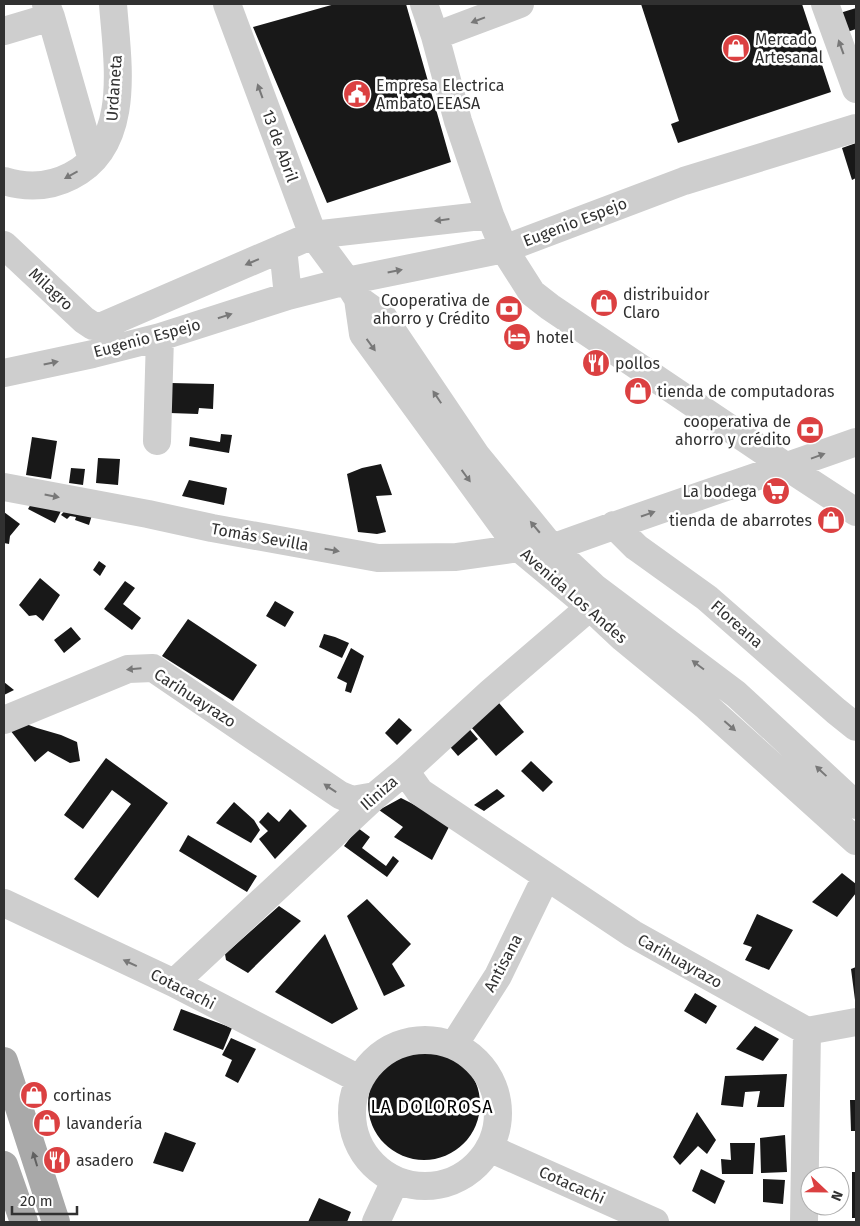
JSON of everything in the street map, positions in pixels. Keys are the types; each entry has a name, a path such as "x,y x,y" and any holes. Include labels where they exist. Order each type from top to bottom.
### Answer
{"main road":[{"path":"4,1061 56,1222"},
{"path":"4,1165 25,1222"}],"street":[{"name":"Urdaneta","path":"4,182 29,186 53,183 75,174 92,160 101,149 108,137 115,114 118,72 114,4"},
{"name":"13 de Abril","path":"227,4 313,235 352,290"},
{"path":"424,4 435,36 458,121 490,215 504,249 532,293 550,307 856,512"},
{"path":"435,36 520,4"},
{"path":"825,4 856,89"},
{"path":"4,31 48,10 92,160"},
{"name":"Eugenio Espejo","path":"4,373 160,337 288,296 352,290 504,249 684,181 856,128"},
{"path":"288,296 283,248 313,235 490,215"},
{"name":"Milagro","path":"4,245 84,320 93,326 102,326 283,248"},
{"name":"Avenida Los Andes","path":"352,290 383,317 476,455 552,548 595,588 736,694 856,805"},
{"name":"Avenida Los Andes","path":"352,290 363,334 519,548 590,607 623,638 707,707 856,841"},
{"path":"156,441 160,337"},
{"path":"552,548 856,442"},
{"name":"Tomás Sevilla","path":"4,487 378,558 456,558 519,548"},
{"name":"Floreana","path":"614,525 636,547 707,598 829,705 856,726"},
{"name":"Iliniza","path":"174,984 375,796 491,692 590,607"},
{"name":"Carihuayrazo","path":"4,720 128,669 153,668 340,795 352,800 375,796"},
{"name":"Carihuayrazo","path":"405,771 420,792 632,934 807,1032"},
{"name":"Antisana","path":"454,1045 498,976 546,877"},
{"name":"Cotacachi","path":"4,903 174,984 359,1079"},
{"path":"804,1222 807,1032 856,1022"},
{"path":"439,1040 454,1045 479,1063 494,1089 498,1119 489,1148 465,1175 430,1187 395,1181 371,1164 355,1138 352,1108 359,1079 368,1066 380,1055 408,1041 439,1040"},
{"name":"Cotacachi","path":"489,1148 655,1222"},
{"path":"376,1222 395,1181"}],"building":[{"name":"Empresa Electrica Ambato EEASA","path":"335,4 406,4 451,162 327,203 253,27"},
{"name":"Mercado Artesanal","path":"641,4 802,4 831,92 678,143 671,124 679,121"},
{"path":"856,8 856,29 847,32 840,13"},
{"path":"856,143 856,178 852,180 842,148"},
{"path":"171,383 214,384 213,409 199,408 198,414 170,413"},
{"path":"221,434 232,435 229,453 189,446 190,437 220,442"},
{"path":"32,437 57,441 51,479 26,475"},
{"path":"98,458 120,459 118,485 96,483"},
{"path":"381,464 392,495 376,496 386,532 377,534 358,532 347,474 362,468"},
{"path":"71,468 85,469 83,485 69,483"},
{"path":"189,480 227,488 224,505 182,496"},
{"path":"32,502 63,507 55,523 28,509"},
{"path":"66,509 92,515 89,525 75,520 76,517 70,516 67,519 61,515"},
{"path":"4,512 20,524 10,536 9,544 4,543"},
{"path":"99,561 106,566 100,576 93,570"},
{"path":"40,578 60,595 43,621 36,615 29,616 19,605"},
{"path":"125,581 135,588 123,604 141,618 132,630 104,609"},
{"path":"275,601 294,612 285,627 266,616"},
{"path":"188,619 257,665 233,701 162,656"},
{"path":"71,627 81,639 64,653 54,640"},
{"path":"324,634 349,643 342,658 319,647"},
{"path":"351,648 364,656 351,693 345,691 347,683 337,678"},
{"path":"4,682 14,690 4,695"},
{"path":"493,696 524,732 496,756 465,720"},
{"path":"399,718 412,730 397,745 385,733"},
{"path":"15,720 77,742 80,761 70,763 48,751 35,762 10,730"},
{"path":"465,724 478,739 458,756 445,741"},
{"path":"106,758 168,803 98,898 74,879 131,804 112,790 83,829 64,815"},
{"path":"531,761 553,782 543,792 521,771"},
{"path":"497,789 505,796 484,811 474,805"},
{"path":"401,798 451,823 432,860 394,837 403,827 379,810"},
{"path":"234,802 254,820 260,830 251,843 216,823"},
{"path":"290,809 307,826 275,859 259,839 268,831 259,822 268,812 279,822"},
{"path":"358,828 370,837 362,848 386,866 393,856 399,861 387,877 344,846"},
{"path":"188,835 257,876 247,892 179,851"},
{"path":"842,873 856,884 856,893 837,917 812,902"},
{"path":"367,899 411,944 392,964 405,986 384,996 347,916"},
{"path":"279,906 301,921 248,973 226,960 225,954"},
{"path":"757,914 793,930 769,970 745,960 752,947 743,944"},
{"path":"325,934 358,1009 332,1024 275,992"},
{"path":"856,967 856,999 855,1000 851,969"},
{"path":"695,993 717,1006 706,1024 684,1011"},
{"path":"181,1009 232,1028 223,1050 173,1030"},
{"path":"755,1026 779,1039 763,1061 736,1049"},
{"path":"231,1038 256,1049 238,1083 225,1076 232,1060 222,1055"},
{"path":"424,1048 446,1052 464,1064 476,1082 480,1104 476,1126 464,1144 446,1156 424,1160 402,1156 384,1144 372,1126 368,1104 372,1082 384,1064 402,1052"},
{"path":"787,1074 784,1107 757,1107 760,1091 745,1092 743,1107 721,1105 725,1076"},
{"path":"850,1100 856,1100 856,1131 851,1131"},
{"path":"697,1112 716,1140 707,1154 698,1146 680,1165 673,1157"},
{"path":"165,1132 196,1143 183,1172 153,1163"},
{"path":"785,1135 787,1172 761,1173 760,1138"},
{"path":"730,1143 755,1143 753,1174 722,1174 721,1159 731,1160"},
{"path":"701,1169 725,1181 715,1204 692,1191"},
{"path":"852,1172 856,1172 856,1218 852,1218"},
{"path":"763,1179 785,1180 783,1204 763,1202"},
{"path":"319,1198 351,1212 347,1222 308,1222"}],"place":[{"name":"Mercado Artesanal","path":"736,48"},
{"name":"Empresa Electrica Ambato EEASA","path":"357,94"},
{"name":"distribuidor Claro","path":"604,303"},
{"name":"Cooperativa de ahorro y Crédito","path":"509,309"},
{"name":"hotel","path":"517,337"},
{"name":"pollos","path":"596,363"},
{"name":"tienda de computadoras","path":"638,391"},
{"name":"cooperativa de ahorro y crédito","path":"810,430"},
{"name":"La bodega","path":"776,491"},
{"name":"tienda de abarrotes","path":"831,520"},
{"name":"cortinas","path":"34,1095"},
{"name":"lavandería","path":"47,1123"},
{"name":"asadero","path":"57,1160"}],"district":[{"name":"LA DOLOROSA","path":"432,1107"}]}
